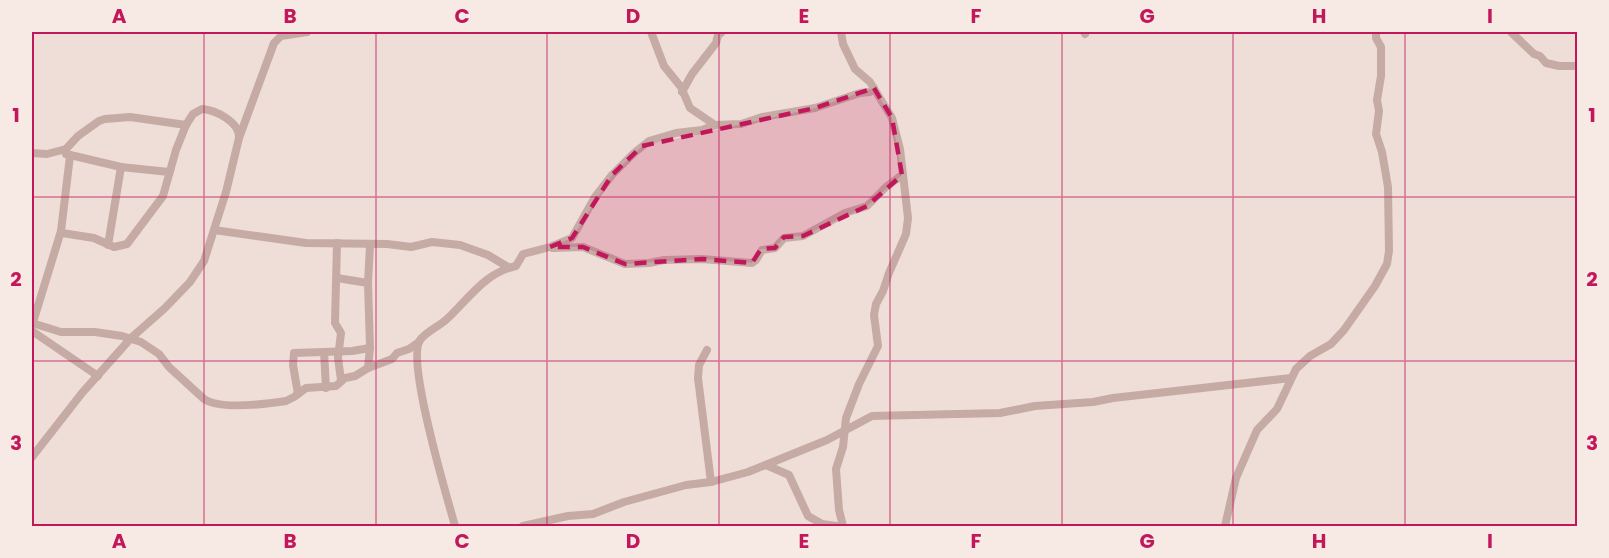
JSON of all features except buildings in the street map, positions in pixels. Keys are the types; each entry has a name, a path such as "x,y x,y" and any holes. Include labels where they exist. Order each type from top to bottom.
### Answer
{"street":[{"path":"32,457 69,408 131,338 190,282 204,261 239,138 277,38 307,32"},
{"path":"651,32 664,66 679,85 693,112 715,125"},
{"path":"682,92 692,74 716,43 717,36 722,32"},
{"path":"841,32 843,44 855,69 874,88 892,118 900,149 908,218 908,228 884,291 876,304 874,315 878,346 859,384 846,418 843,447 836,473 839,510 843,526"},
{"path":"1225,526 1236,478 1253,437 1262,423 1277,409 1291,378 1302,362 1331,344 1344,330 1375,286 1387,264 1389,251 1388,187 1382,152 1376,134 1377,100 1382,76 1381,47 1376,38 1376,32"},
{"path":"1510,32 1546,63 1578,66"},
{"path":"70,156 61,231 33,321 61,332 86,331 131,338 141,342 159,354 168,367 209,402 223,405 267,403 289,400 306,388 336,386 341,380 392,359 396,353 409,349 446,320 481,283 508,267 516,266 525,253 550,247 572,238 595,197 612,175 649,141 715,125 741,124 762,117 815,108 866,93 874,88"},
{"path":"61,231 99,240 114,247 125,244 132,238 163,196 176,150 186,125 199,109 209,109 234,125 240,133 239,138"},
{"path":"60,152 70,147 78,136 95,123 105,120 130,117 186,125"},
{"path":"32,153 60,152 121,167 169,172"},
{"path":"108,245 121,167"},
{"path":"550,247 559,249 583,247 625,264 702,259 752,263 762,250 775,248 783,238 803,236 845,213 867,206 886,187 902,176"},
{"path":"214,231 294,242 387,244 411,247 432,242 460,245 488,255 508,267"},
{"path":"337,243 335,323 341,333 339,351 341,380"},
{"path":"368,368 370,245"},
{"path":"336,279 368,284"},
{"path":"32,331 98,376"},
{"path":"419,341 418,367 426,420 455,526"},
{"path":"298,394 293,365 293,355 297,352 370,348"},
{"path":"707,350 699,364 698,378 711,482"},
{"path":"324,352 326,388"},
{"path":"324,368 339,367"},
{"path":"522,526 568,516 593,514 641,497 691,484 711,482 766,465 827,440 863,420 881,415 1000,414 1035,406 1093,402 1291,378"},
{"path":"766,465 789,475 808,516 822,524 837,526"}],"highlighted area":[{"path":"874,88 892,118 902,175 867,206 803,236 784,237 775,248 761,249 752,263 702,259 625,264 583,247 550,247 572,238 612,175 642,146 815,108"}]}
